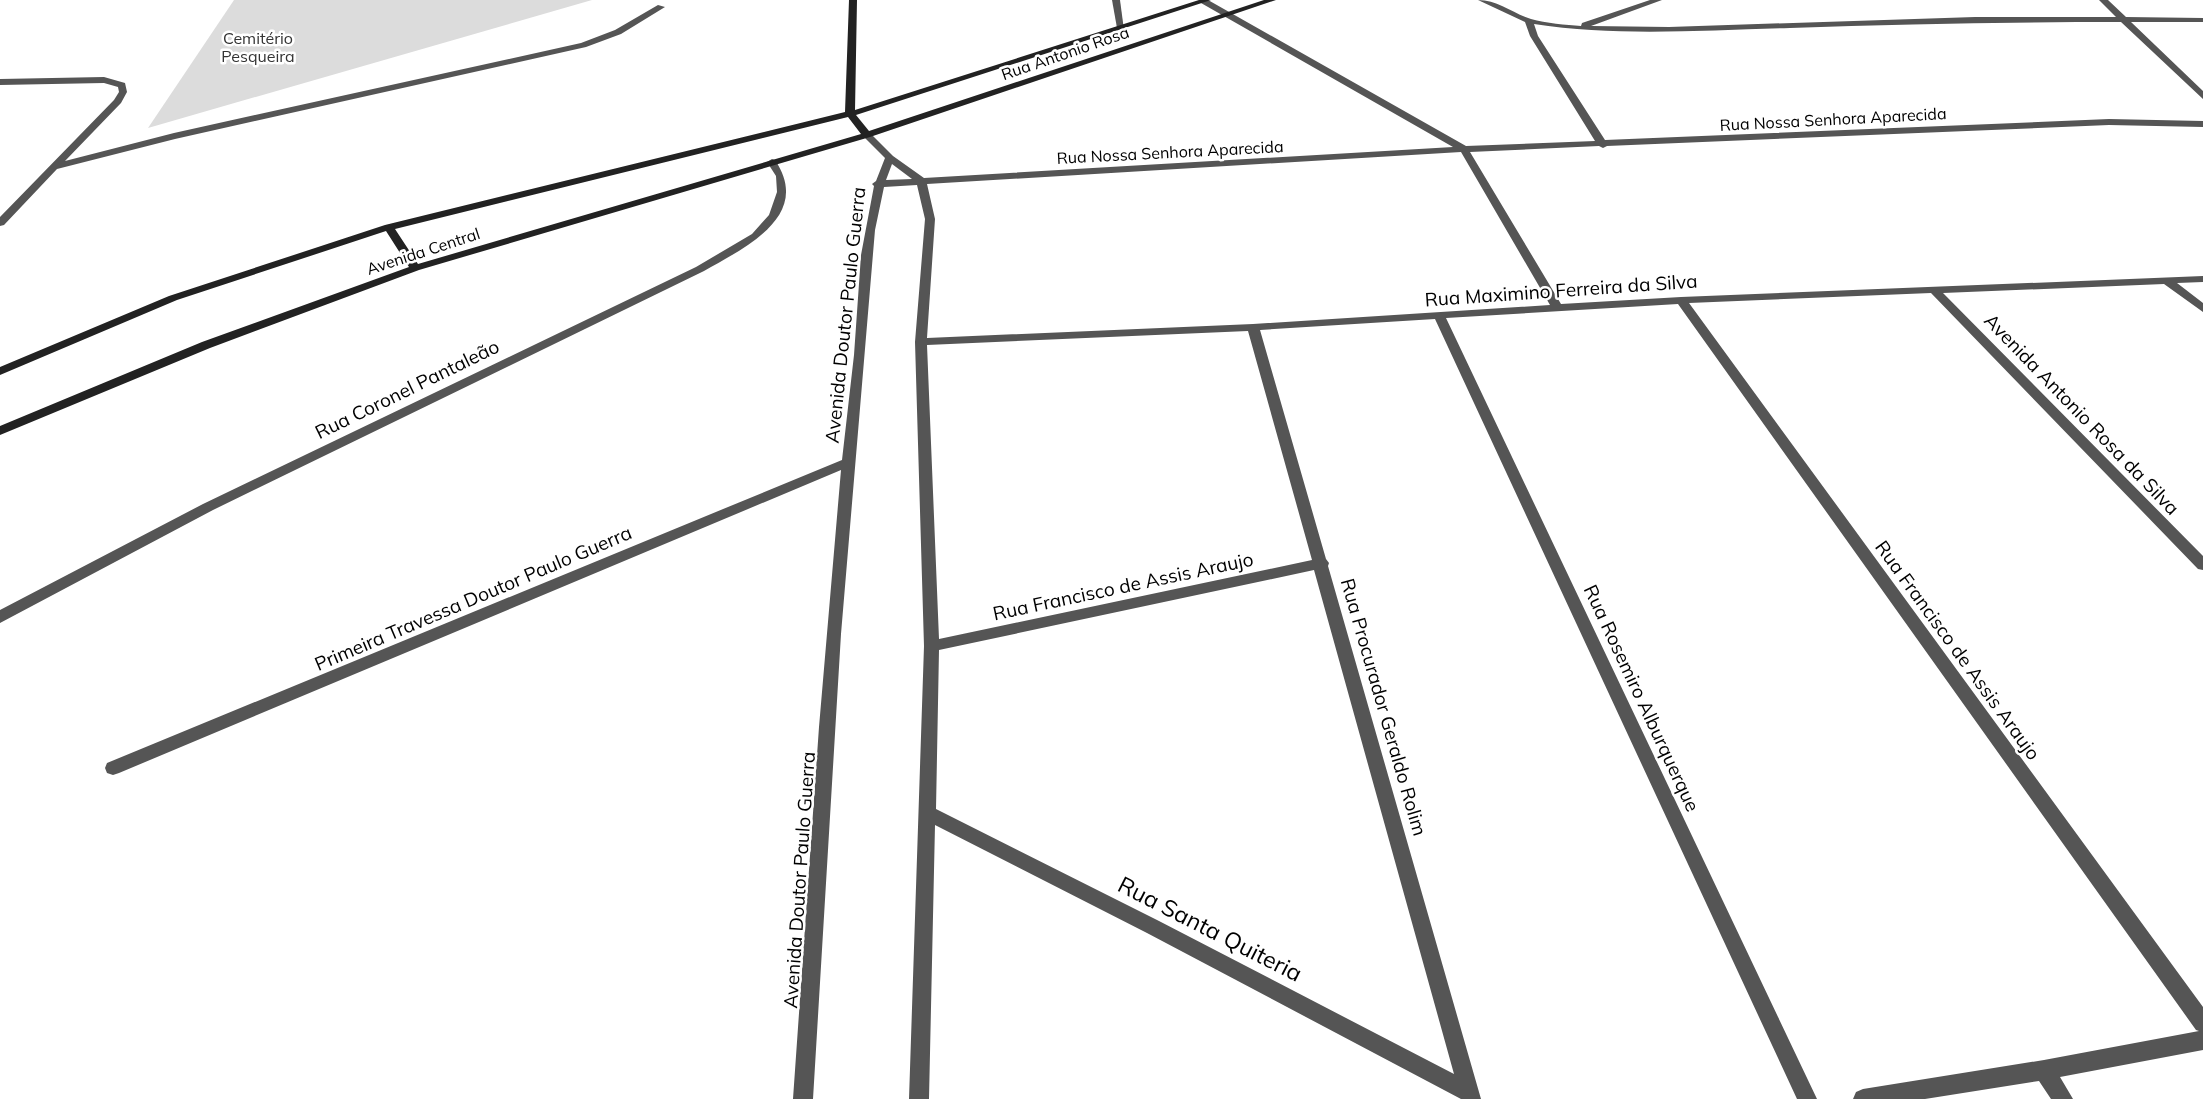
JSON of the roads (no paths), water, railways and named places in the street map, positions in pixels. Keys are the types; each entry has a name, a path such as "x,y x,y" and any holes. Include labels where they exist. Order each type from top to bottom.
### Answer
{"main road":[{"path":"853,0 850,114 867,135"},
{"name":"Rua Antonio Rosa","path":"867,135 1272,0"},
{"name":"Rua Antonio Rosa","path":"850,114 1206,1"},
{"name":"Avenida Central","path":"0,371 173,298 389,228 850,114"},
{"name":"Avenida Central","path":"0,431 206,345 415,268 867,135"},
{"path":"389,228 415,268"}],"street":[{"path":"1116,0 1121,28"},
{"path":"1482,0 1529,20 1574,28 1669,29 1975,19 2203,20"},
{"path":"1574,28 1658,0"},
{"path":"2103,0 2203,96"},
{"path":"1206,1 1464,149 1557,307"},
{"path":"55,167 174,136 583,45 618,32 661,7"},
{"path":"1529,20 1534,36 1604,145"},
{"path":"0,82 104,80 122,85 118,101 0,223"},
{"name":"Rua Nossa Senhora Aparecida","path":"877,184 1464,149 2109,122 2203,124"},
{"path":"867,135 890,158 921,181 930,219 921,342 932,646 919,1099"},
{"name":"Avenida Doutor Paulo Guerra","path":"803,1099 847,463 877,184 890,158"},
{"name":"Rua Coronel Pantaleão","path":"0,617 208,507 620,309 699,269 756,236 774,216 782,192 780,176 772,162"},
{"path":"0,205 19,204"},
{"name":"Rua Maximino Ferreira da Silva","path":"921,342 1254,327 1681,300 2203,279"},
{"path":"2167,281 2203,309"},
{"name":"Avenida Antonio Rosa da Silva","path":"1934,290 2203,565"},
{"name":"Rua Francisco de Assis Araujo","path":"1681,300 2203,1023"},
{"name":"Rua Rosemiro Alburquerque","path":"1439,316 1807,1099"},
{"name":"Rua Procurador Geraldo Rolim","path":"1254,327 1470,1096"},
{"name":"Primeira Travessa Doutor Paulo Guerra","path":"113,768 847,463"},
{"name":"Rua Francisco de Assis Araujo","path":"932,646 1322,563"},
{"name":"Rua Santa Quiteria","path":"926,812 1470,1096"},
{"path":"1863,1099 2044,1070 2203,1040"},
{"path":"2044,1070 2063,1099"}],"park label":[{"name":"Cemitério Pesqueira","path":"258,47"}]}
